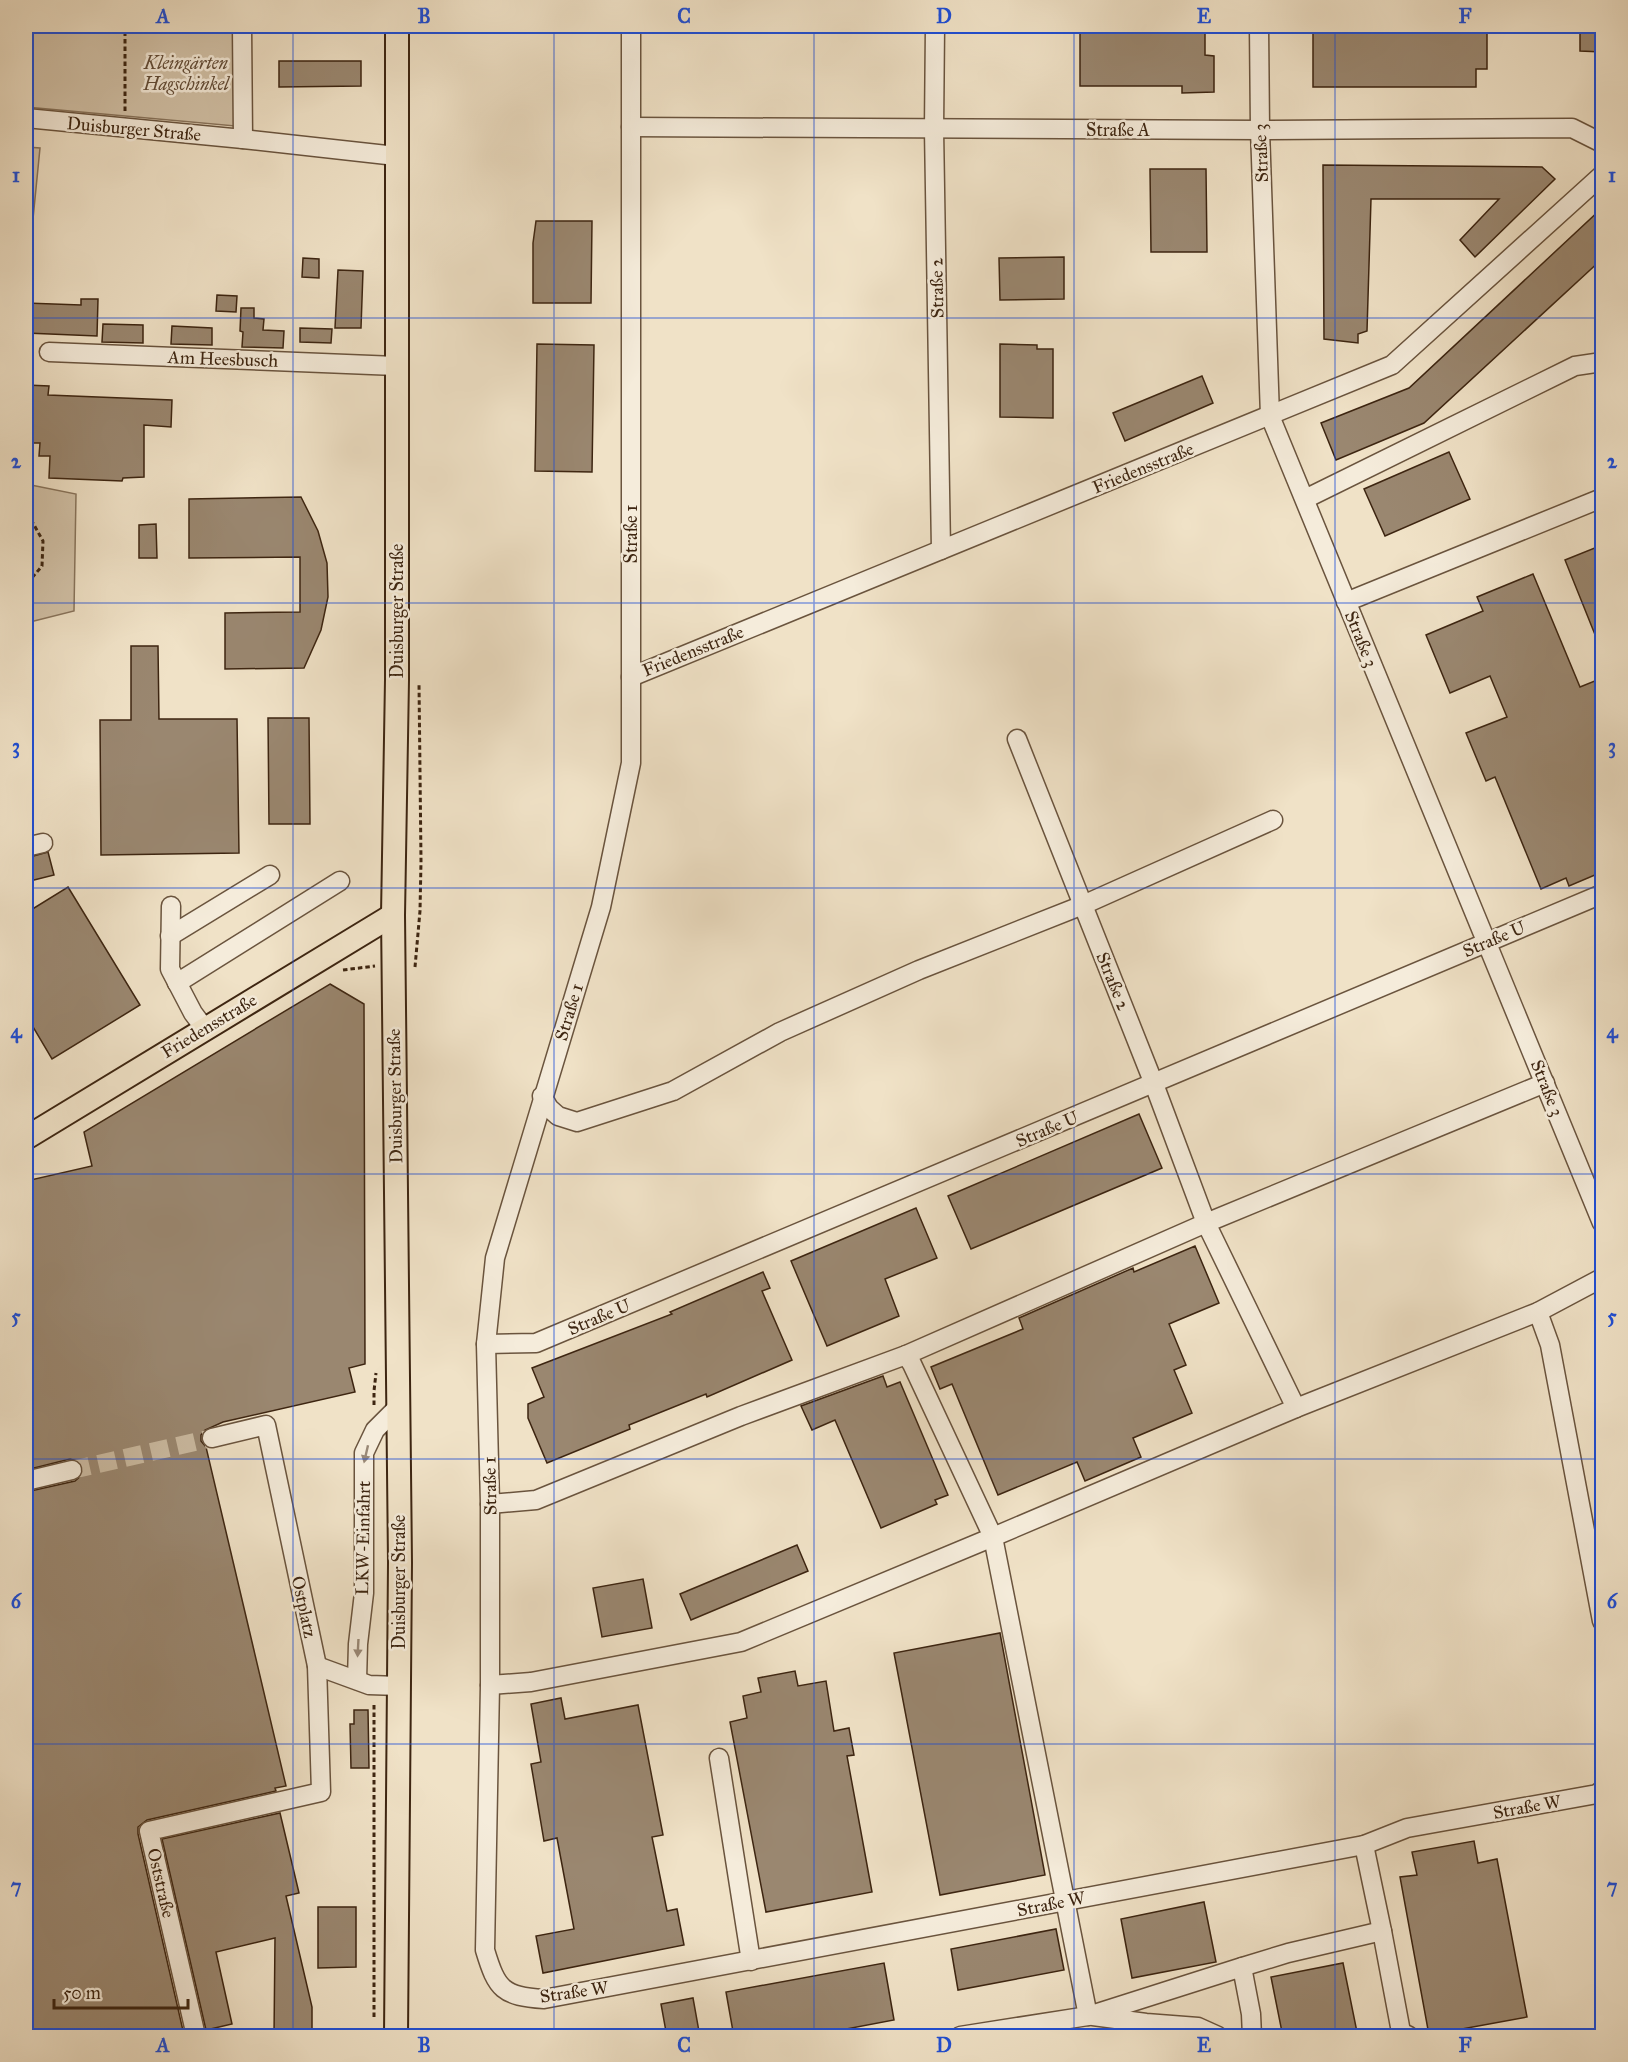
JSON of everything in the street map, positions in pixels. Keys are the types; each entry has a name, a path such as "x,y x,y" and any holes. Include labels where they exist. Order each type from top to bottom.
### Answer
{"main road":[{"name":"Duisburger Straße","path":"396,2037 399,1686 393,915 397,680 397,26"},
{"name":"Friedensstraße","path":"26,1138 393,915"}],"street":[{"path":"242,26 243,139"},
{"name":"Straße 1","path":"504,1989 493,1975 485,1950 490,1685 490,1504 486,1344 495,1258 542,1096 601,907 631,763 631,26"},
{"name":"Straße 2","path":"935,26 934,129 941,550"},
{"name":"Straße 3","path":"1259,26 1260,130 1270,416 1602,1223"},
{"name":"Duisburger Straße","path":"26,118 396,156"},
{"name":"Straße A","path":"631,127 1260,130 1572,128 1602,142"},
{"name":"Friedensstraße","path":"631,677 1392,365 1602,175"},
{"name":"Am Heesbusch","path":"49,352 396,366"},
{"path":"1305,499 1566,370 1575,366 1602,362"},
{"path":"1346,602 1602,498"},
{"name":"Straße 2","path":"1017,739 1154,1084 1206,1223 1296,1408"},
{"path":"542,1096 549,1108 558,1116 577,1122 673,1091 780,1032 919,970 1083,905 1273,820"},
{"path":"170,936 270,875"},
{"path":"177,983 340,881"},
{"name":"Straße U","path":"486,1344 536,1344 1602,894"},
{"path":"171,906 170,969 205,1029"},
{"path":"490,1504 536,1500 741,1416 906,1354 1206,1223 1545,1083"},
{"path":"490,1685 531,1682 741,1642 1296,1408 1538,1312 1602,1278"},
{"path":"1538,1312 1550,1345 1602,1621"},
{"path":"906,1354 993,1537 1088,2016"},
{"name":"LKW-Einfahrt","path":"357,1680 358,1644 364,1593 364,1454 375,1430 398,1407"},
{"name":"Ostplatz","path":"212,1438 266,1425 317,1666 321,1792"},
{"path":"26,1481 72,1470"},
{"path":"317,1666 369,1685 399,1686"},
{"path":"719,1758 751,1961"},
{"name":"Oststraße","path":"196,2037 149,1831 321,1792"},
{"name":"Straße W","path":"504,1989 520,1997 544,1999 1364,1845 1407,1828 1600,1792"},
{"path":"1364,1845 1401,2032 1409,2037"},
{"path":"960,2037 1088,2016 1288,1953 1382,1931"},
{"path":"1242,1967 1251,2014 1252,2037"},
{"path":"1088,2016 1198,2027 1218,2037"}],"path":[{"path":"125,26 125,128"},
{"path":"26,515 29,516 43,541 42,566 26,585"}],"green space":[{"name":"Kleingärten Hagschinkel","path":"26,26 234,26 235,126 26,107"},
{"path":"26,147 40,148 32,229 26,258"},
{"path":"26,484 76,494 74,611 26,623"}],"building":[{"path":"1080,26 1161,26 1161,29 1205,29 1205,55 1214,56 1214,92 1182,93 1182,86 1080,86"},
{"path":"1313,26 1487,26 1487,69 1476,69 1476,87 1313,87"},
{"path":"1580,26 1602,26 1602,52 1580,51"},
{"path":"279,61 361,61 361,86 279,87"},
{"path":"1323,165 1542,167 1555,179 1475,257 1460,240 1499,199 1371,199 1367,331 1358,334 1358,343 1324,339"},
{"path":"1150,169 1206,169 1207,252 1151,252"},
{"path":"1602,208 1602,259 1424,423 1336,460 1321,423 1409,388"},
{"path":"536,221 592,221 591,303 533,303 533,243"},
{"path":"1064,257 1064,299 1000,300 999,258"},
{"path":"303,258 319,259 319,278 302,277"},
{"path":"338,270 363,271 361,328 335,328"},
{"path":"217,295 237,296 236,312 216,311"},
{"path":"81,299 98,299 97,336 26,333 26,303 81,305"},
{"path":"241,308 254,308 254,318 264,319 263,330 284,331 283,348 242,347"},
{"path":"103,324 143,325 143,343 102,342"},
{"path":"172,326 212,328 212,345 171,344"},
{"path":"300,328 332,329 331,343 300,342"},
{"path":"537,344 594,345 592,472 535,471"},
{"path":"1000,344 1037,345 1037,349 1053,349 1053,418 1000,417"},
{"path":"1202,376 1213,403 1125,441 1113,413"},
{"path":"26,385 49,386 48,395 172,400 171,427 144,425 144,477 123,478 122,481 49,478 50,456 39,456 40,443 26,443"},
{"path":"1449,452 1470,499 1385,536 1364,489"},
{"path":"301,497 318,531 327,563 328,597 321,630 304,668 225,669 225,613 300,612 300,557 189,558 189,499"},
{"path":"156,524 157,558 139,558 139,525"},
{"path":"1602,545 1602,652 1565,560"},
{"path":"1533,574 1580,687 1602,678 1602,872 1569,886 1566,878 1541,889 1495,777 1486,781 1466,733 1507,717 1490,676 1450,693 1426,635 1483,611 1477,597"},
{"path":"131,646 158,646 159,719 237,719 239,853 101,855 100,720 131,720"},
{"path":"268,718 309,718 310,824 269,824"},
{"path":"48,852 54,875 26,882 26,858"},
{"path":"68,887 140,1005 52,1059 26,1015 26,913"},
{"path":"330,984 364,1004 365,1364 349,1368 355,1392 223,1422 205,1430 201,1435 201,1441 206,1447 286,1786 275,1788 276,1791 147,1820 138,1827 184,2035 26,2037 26,1492 75,1481 83,1474 83,1468 80,1462 70,1459 26,1470 26,1181 92,1166 84,1132"},
{"path":"1139,1114 1162,1168 971,1249 948,1196"},
{"path":"916,1208 937,1258 885,1279 899,1316 827,1346 791,1261"},
{"path":"1195,1246 1219,1303 1169,1324 1186,1365 1174,1370 1192,1413 1133,1438 1141,1457 1085,1481 1077,1462 998,1495 952,1384 940,1389 931,1367 1023,1329 1019,1318 1133,1268 1134,1272"},
{"path":"763,1272 770,1288 762,1291 792,1360 707,1397 706,1394 629,1425 630,1429 547,1463 528,1418 528,1404 544,1397 532,1368 672,1314 670,1312"},
{"path":"883,1376 887,1387 900,1382 948,1495 935,1500 937,1504 881,1528 835,1420 812,1430 801,1406"},
{"path":"797,1545 808,1571 691,1620 680,1594"},
{"path":"643,1579 652,1628 602,1637 593,1588"},
{"path":"1000,1633 1045,1875 940,1895 894,1653"},
{"path":"795,1671 798,1686 826,1681 834,1731 849,1728 854,1755 847,1756 872,1892 766,1912 730,1722 747,1718 743,1696 761,1692 758,1678"},
{"path":"561,1698 565,1719 638,1705 663,1835 652,1837 667,1911 677,1909 684,1945 543,1973 536,1936 574,1929 557,1838 544,1841 531,1764 541,1762 531,1704"},
{"path":"354,1710 368,1710 369,1768 351,1768 350,1724 354,1724"},
{"path":"280,1813 299,1893 286,1896 312,2007 312,2037 274,2037 275,1938 216,1952 232,2024 206,2030 162,1839"},
{"path":"1474,1841 1478,1863 1497,1859 1527,2017 1429,2035 1400,1877 1417,1875 1412,1852"},
{"path":"1204,1902 1216,1962 1132,1978 1121,1919"},
{"path":"318,1907 356,1907 356,1967 318,1968"},
{"path":"1056,1929 1064,1970 958,1990 951,1949"},
{"path":"884,1963 894,2020 804,2037 734,2037 726,1992"},
{"path":"1343,1963 1358,2037 1283,2037 1271,1977"},
{"path":"693,1998 700,2037 667,2037 661,2004"}],"tunnel":[{"path":"72,1470 212,1438"}],"railway":[{"path":"1595,2036 1602,2017"}]}
